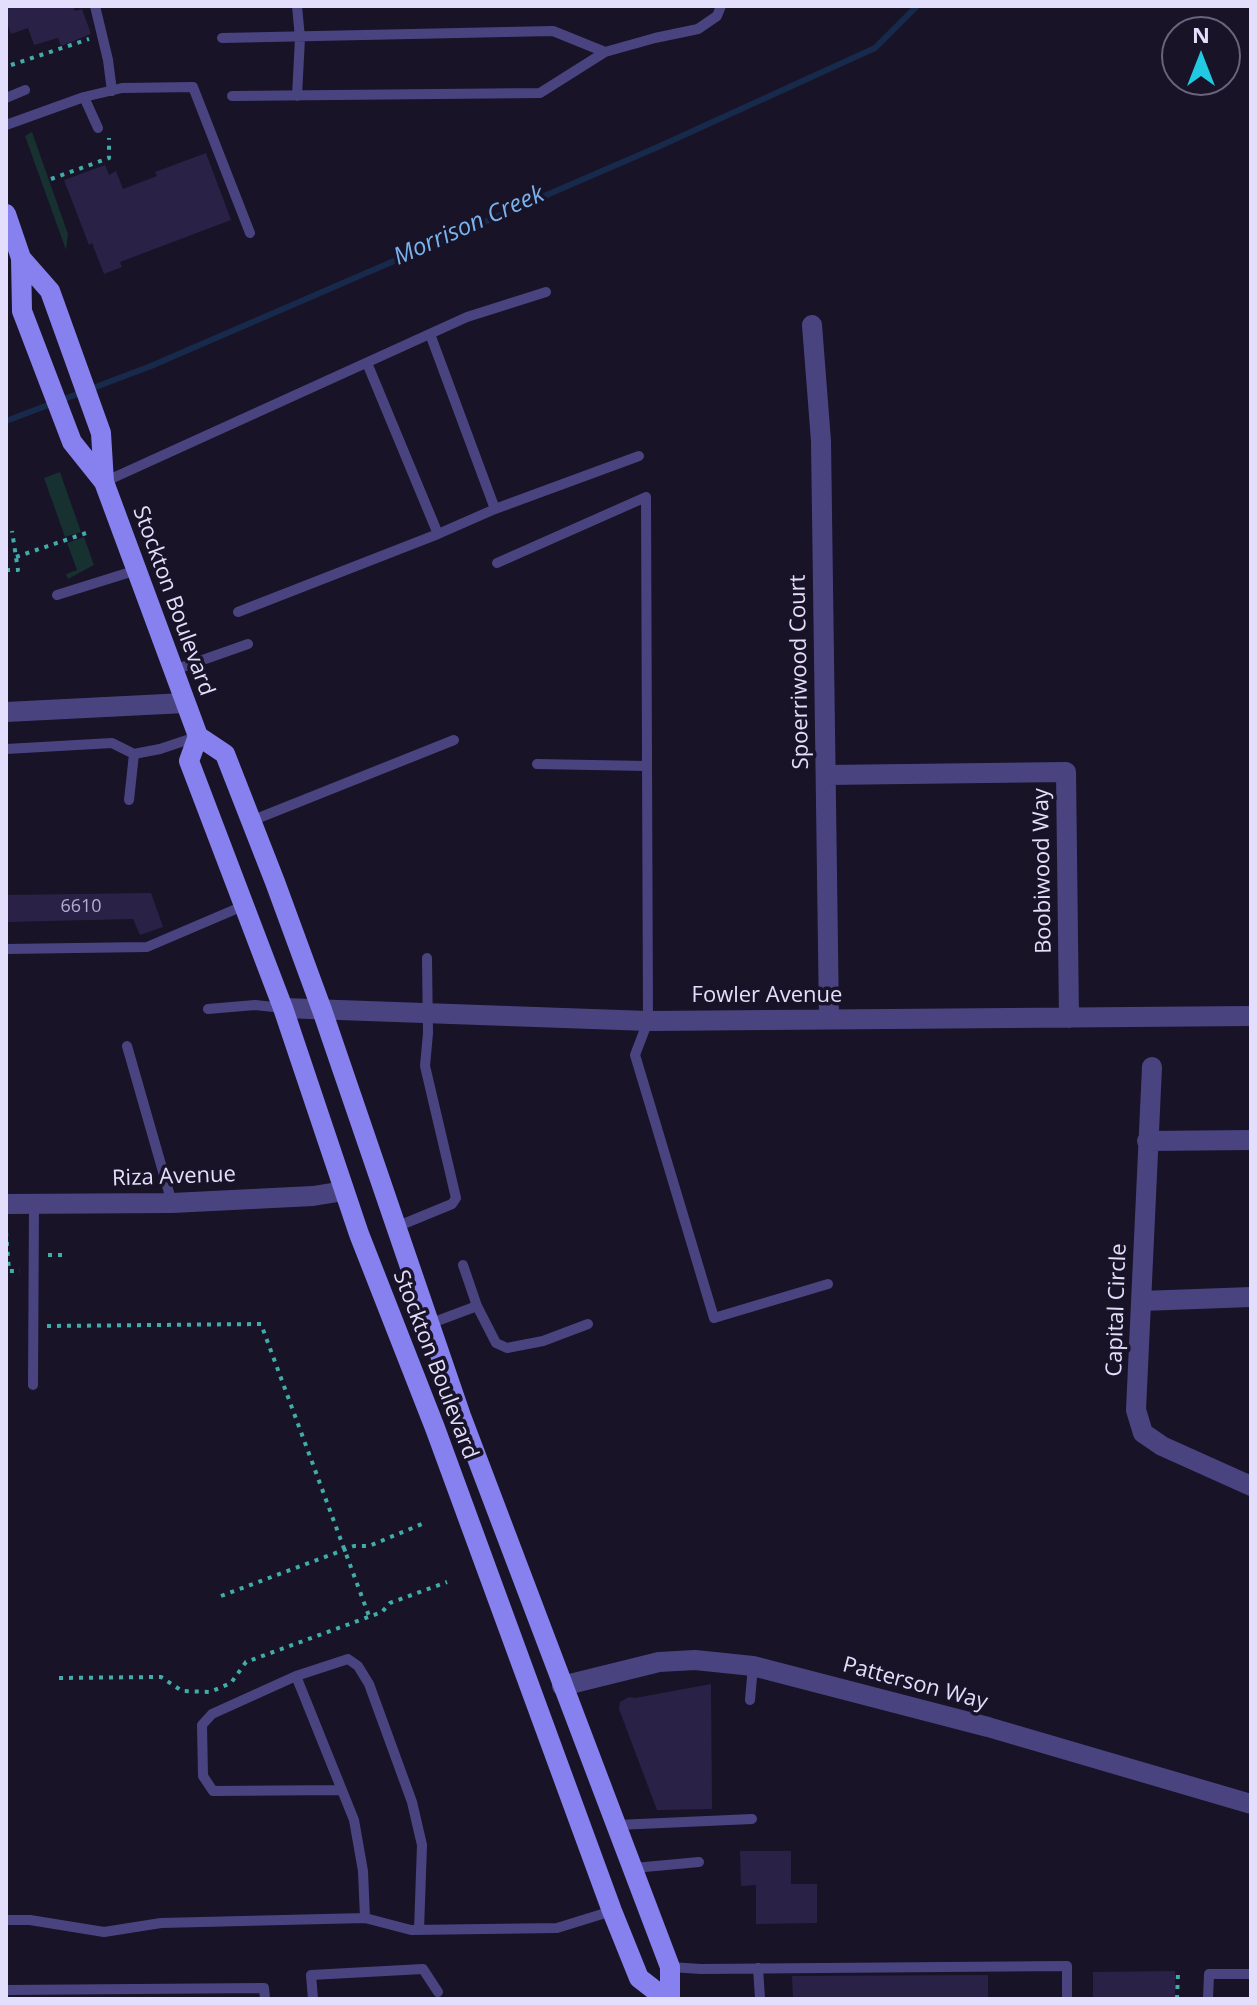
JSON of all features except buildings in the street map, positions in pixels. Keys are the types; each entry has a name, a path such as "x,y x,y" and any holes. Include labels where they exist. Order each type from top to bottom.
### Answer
{"main road":[{"name":"Stockton Boulevard","path":"6,214 21,258 18,313 45,371 72,442 104,482"},
{"name":"Stockton Boulevard","path":"21,258 50,291 101,433 104,482 185,703 198,736 225,754 322,1010 461,1416 670,1967 668,1999"},
{"name":"Stockton Boulevard","path":"198,736 189,761 283,1008 344,1191 472,1528 612,1911 639,1978 668,1999"},
{"path":"344,1191 378,1176"},
{"path":"472,1528 497,1543 540,1666 562,1686"}],"street":[{"name":"Spoerriwood Court","path":"812,325 821,441 829,1019"},
{"path":"6,712 185,703"},
{"name":"Boobiwood Way","path":"826,775 1066,772 1069,1018"},
{"name":"Fowler Avenue","path":"283,1008 648,1021 1251,1016"},
{"name":"Capital Circle","path":"1152,1067 1136,1410 1143,1433 1162,1446 1251,1486"},
{"path":"1147,1141 1251,1140"},
{"name":"Riza Avenue","path":"6,1203 172,1203 313,1196 344,1191"},
{"path":"1230,1297 1251,1307"},
{"path":"1142,1301 1251,1297"},
{"name":"Patterson Way","path":"562,1686 659,1662 695,1660 753,1666 988,1727 1251,1804"}],"lane":[{"path":"95,6 112,91"},
{"path":"297,6 300,38 297,96"},
{"path":"232,96 540,93 605,52 698,29 717,16 721,6"},
{"path":"222,38 553,31 605,52"},
{"path":"6,125 84,97 122,88 193,87 250,233"},
{"path":"6,98 25,90"},
{"path":"84,97 98,128"},
{"path":"104,482 467,317 546,292"},
{"path":"430,334 495,509"},
{"path":"367,363 438,534"},
{"path":"238,612 495,509 639,456"},
{"path":"497,563 646,497 648,1021 635,1055 714,1318 828,1284"},
{"path":"57,595 137,570"},
{"path":"174,670 248,644"},
{"path":"6,749 112,743 134,754 198,736"},
{"path":"251,821 454,740"},
{"path":"129,800 134,754"},
{"path":"537,764 647,766"},
{"path":"6,949 147,947 243,906"},
{"path":"396,1227 452,1204 456,1198 425,1066 429,1012 427,958"},
{"path":"208,1009 255,1005 283,1008"},
{"path":"127,1046 172,1203"},
{"path":"33,1385 34,1204"},
{"path":"463,1265 477,1306 496,1343 507,1348 543,1341 588,1324"},
{"path":"429,1324 477,1306"},
{"path":"342,1790 213,1791 203,1776 202,1725 212,1714 296,1676 348,1659 358,1666 369,1684 412,1802 422,1845 419,1930"},
{"path":"750,1700 753,1666"},
{"path":"296,1676 357,1833 363,1871 365,1918"},
{"path":"617,1825 752,1819"},
{"path":"634,1868 699,1862"},
{"path":"6,1920 30,1920 104,1932 161,1923 365,1918 419,1930 557,1928 612,1911"},
{"path":"670,1967 1067,1966 1067,1999"},
{"path":"758,1968 760,1999"},
{"path":"313,1999 311,1975 423,1969 438,1992"},
{"path":"1208,1999 1209,1974 1251,1974"},
{"path":"6,1990 264,1988 265,1999"}],"path":[{"path":"11,65 94,37"},
{"path":"6,570 18,570 12,531"},
{"path":"16,557 86,533"},
{"path":"6,1232 9,1271 42,1270 42,1255 66,1255"},
{"path":"42,1326 261,1324 369,1616"},
{"path":"221,1596 354,1546 369,1546 422,1524"},
{"path":"59,1678 161,1677 182,1691 210,1692 231,1683 246,1662 382,1612 390,1603 447,1582"},
{"path":"1177,1999 1178,1973"}],"green space":[{"path":"32,132 68,234 66,250 25,136"},
{"path":"60,472 81,532 65,537 44,478"},
{"path":"84,537 94,565 68,579 66,574 77,570 67,543"}],"waterway":[{"name":"Morrison Creek","path":"6,421 151,366 660,146 875,48 917,6"}]}
